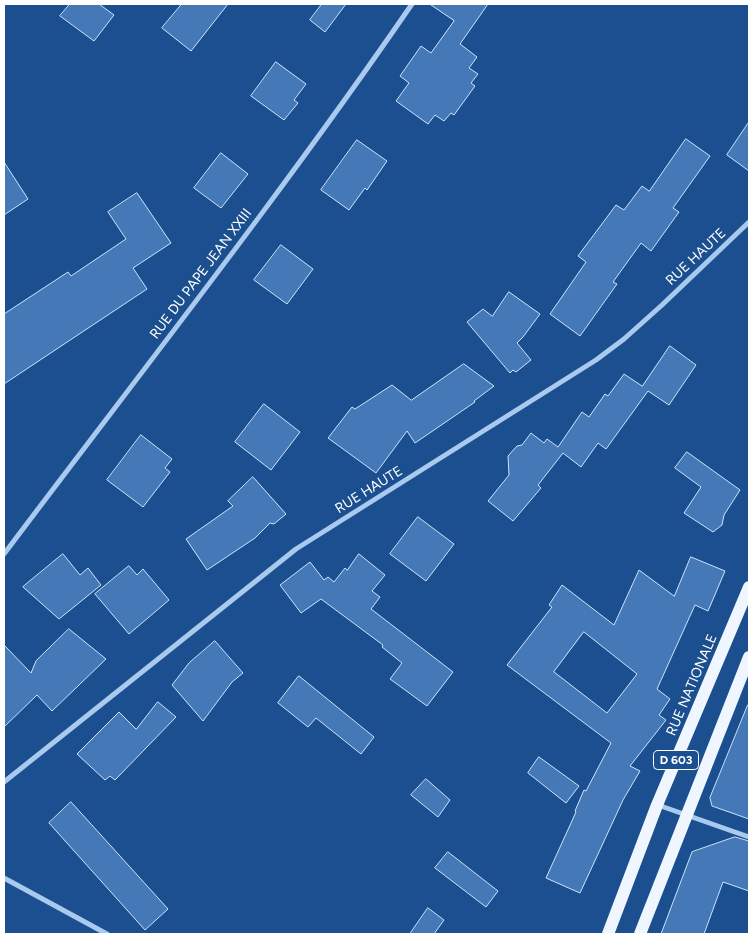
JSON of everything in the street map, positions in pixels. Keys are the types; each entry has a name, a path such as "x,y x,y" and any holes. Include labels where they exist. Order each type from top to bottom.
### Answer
{"main road":[{"name":"RUE NATIONALE","path":"608,934 657,805 749,587"},
{"name":"D 603","path":"640,934 749,657"}],"street":[{"name":"RUE DU PAPE JEAN XXIII","path":"4,554 296,167 412,4"},
{"name":"RUE HAUTE","path":"4,782 296,549 596,360 624,339 749,222"},
{"path":"657,805 749,837"},
{"path":"4,878 107,934"}],"building":[{"path":"70,4 99,4 114,15 94,41 60,16"},
{"path":"182,4 228,4 191,51 162,28"},
{"path":"322,4 346,4 325,32 310,20"},
{"path":"430,4 488,4 460,44 477,57 469,68 478,74 471,83 475,86 454,115 451,113 444,121 435,115 428,124 396,101 409,83 400,76 421,46 431,53 454,21"},
{"path":"276,62 306,84 294,100 298,103 284,120 251,96"},
{"path":"749,122 749,171 727,155"},
{"path":"686,139 710,156 673,208 679,212 651,251 641,243 613,282 617,284 580,336 550,314 586,262 578,256 616,205 624,210 642,186 649,191"},
{"path":"357,140 387,161 367,190 365,188 349,210 321,190"},
{"path":"221,153 248,174 221,208 194,188"},
{"path":"4,162 28,199 4,215"},
{"path":"137,193 171,243 133,268 147,289 4,384 4,314 68,272 71,276 126,239 108,212"},
{"path":"281,245 313,269 287,304 254,280"},
{"path":"509,292 540,314 517,343 531,360 516,372 513,370 510,373 467,322 483,309 492,316"},
{"path":"670,346 696,365 669,405 648,391 606,449 598,443 581,467 563,453 538,485 541,488 513,521 488,501 509,475 508,456 517,446 522,445 531,433 544,443 547,439 558,447 582,412 589,417 605,394 608,396 624,374 642,386"},
{"path":"464,364 494,386 475,402 415,443 407,431 376,473 328,438 352,407 355,409 392,385 411,400"},
{"path":"264,404 300,432 271,470 235,442"},
{"path":"141,435 172,459 165,468 170,472 143,507 107,480"},
{"path":"687,452 740,490 724,515 722,525 713,532 684,513 701,487 675,468"},
{"path":"253,477 286,514 274,524 270,523 255,538 207,570 186,539 233,506 228,501"},
{"path":"418,517 454,544 426,581 390,554"},
{"path":"63,554 80,575 88,568 101,585 59,619 23,587"},
{"path":"359,554 385,575 372,591 380,597 371,609 453,672 427,706 390,679 402,663 382,647 383,645 321,599 301,613 280,585 310,562 324,580 328,577 334,582 345,568 347,570"},
{"path":"691,557 725,571 708,611 695,605 657,689 670,699 659,715 666,720 630,766 640,771 623,800 580,893 546,878 584,790 586,791 611,743 507,665 552,607 549,605 562,585 614,625 639,570 674,596","holes":["584,632 637,674 607,713 554,672"]},
{"path":"129,566 137,575 143,569 169,600 129,634 95,594"},
{"path":"69,629 106,659 52,711 37,695 4,727 4,645 31,673 36,661"},
{"path":"215,641 243,673 232,682 203,721 172,685 189,663"},
{"path":"299,676 374,737 361,754 316,718 308,727 278,703"},
{"path":"158,702 176,717 115,780 110,776 105,780 77,754 119,712 136,729"},
{"path":"748,705 749,819 712,806 710,798"},
{"path":"539,757 579,786 566,803 528,773"},
{"path":"426,779 450,800 438,817 411,795"},
{"path":"71,802 168,909 145,930 49,823"},
{"path":"735,837 749,841 749,891 723,882 704,934 661,934 692,852"},
{"path":"448,852 498,891 486,907 435,868"},
{"path":"428,908 444,920 434,934 410,934"}]}
